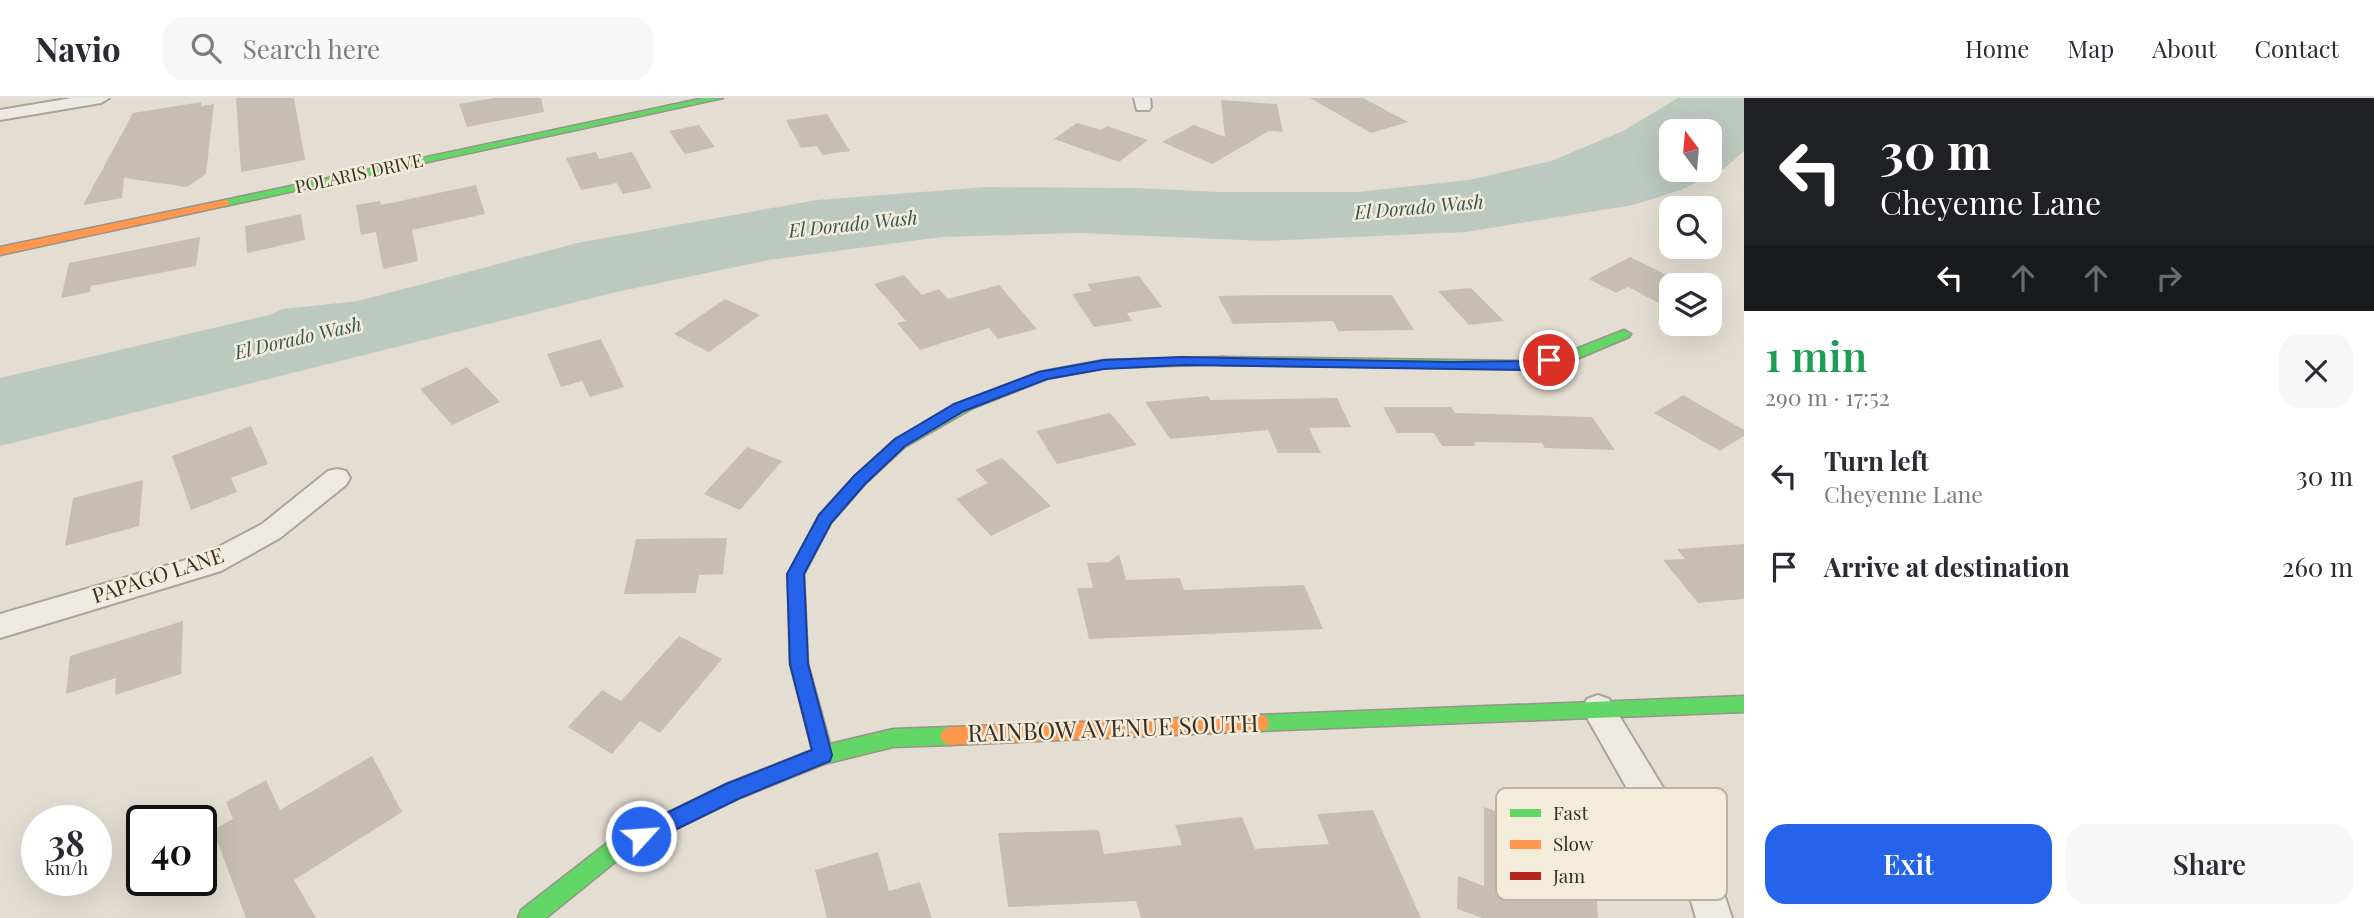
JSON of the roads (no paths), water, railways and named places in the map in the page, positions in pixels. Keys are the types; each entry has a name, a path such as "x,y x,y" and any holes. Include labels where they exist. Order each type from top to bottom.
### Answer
{"street":[{"path":"0,115 101,98"},
{"name":"POLARIS DRIVE","path":"0,251 718,98"},
{"path":"823,755 799,664 796,574 825,519 860,480 900,443 959,408 1044,375 1104,364 1182,361 1524,365 1574,355 1624,334"},
{"name":"PAPAGO LANE","path":"0,626 211,563 271,531 337,478"},
{"name":"RAINBOW AVENUE SOUTH","path":"529,918 618,847 733,791 823,755 893,738 1744,704"},
{"path":"1598,709 1645,788"},
{"path":"1709,900 1714,918"}],"water":[{"name":"El Dorado Wash","path":"1678,98 1744,98 1744,151 1722,170 1722,119 1659,119 1659,182 1697,182 1633,205 1466,232 1264,241 1081,233 942,237 769,260 612,293 0,446 0,378 269,315 283,309 358,301 577,243 817,200 987,187 1356,192 1469,180 1551,161 1623,131"}]}
